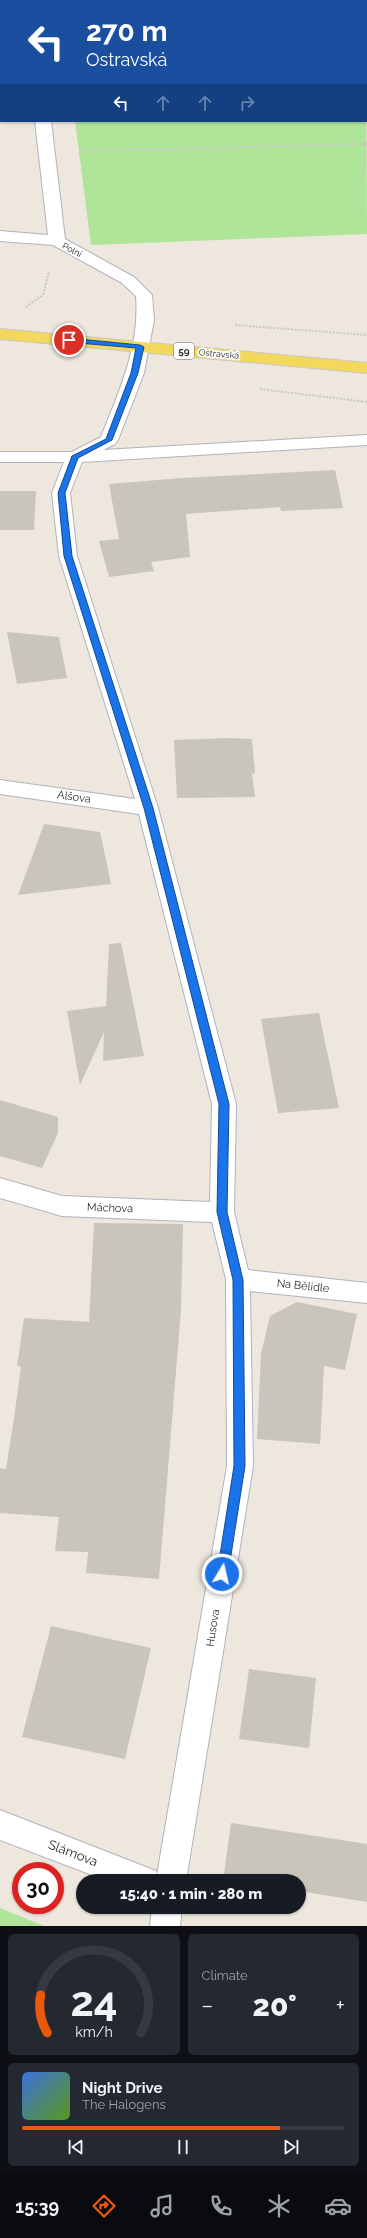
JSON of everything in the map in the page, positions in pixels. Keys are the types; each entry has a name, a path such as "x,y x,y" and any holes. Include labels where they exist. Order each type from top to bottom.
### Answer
{"main road":[{"name":"Ostravská","path":"0,334 367,368"}],"street":[{"name":"Polní","path":"44,122 46,152 57,241 128,280 144,295 146,320 140,347"},
{"path":"0,236 57,241"},
{"path":"74,457 109,440 135,373 140,347"},
{"path":"0,457 74,457 367,440"},
{"name":"Husova","path":"74,457 61,493 68,556 148,808 224,1104 222,1212 238,1280 240,1466 172,1874"},
{"name":"Alšova","path":"0,787 148,808"},
{"name":"Máchova","path":"0,1188 62,1206 222,1212"},
{"name":"Na Bělidle","path":"238,1280 367,1293"},
{"name":"Slámova","path":"0,1825 128,1874"},
{"path":"165,1926 166,1914"}],"path":[{"path":"46,152 367,144"},
{"path":"21,310 42,295 57,241"}],"green space":[{"path":"75,122 366,122 367,234 91,245"},
{"path":"0,1908 44,1926 0,1926"}],"building":[{"path":"335,470 343,508 281,511 280,507 186,514 190,557 151,562 154,571 109,577 99,541 119,539 109,484 182,478"},
{"path":"0,491 36,491 34,530 0,530"},
{"path":"7,632 59,637 67,678 17,684"},
{"path":"227,738 252,739 255,773 252,774 255,797 177,798 174,740"},
{"path":"44,824 100,832 111,884 18,895"},
{"path":"121,943 144,1056 103,1061 104,1032 80,1085 67,1011 106,1006 109,944"},
{"path":"319,1013 339,1108 278,1113 261,1019"},
{"path":"0,1100 58,1117 58,1133 42,1168 0,1156"},
{"path":"94,1223 183,1224 181,1310 159,1579 86,1573 88,1552 55,1551 59,1517 0,1513 0,1468 6,1469 21,1367 17,1366 24,1318 89,1322"},
{"path":"297,1302 357,1314 345,1370 324,1366 320,1444 257,1439 261,1354 270,1316"},
{"path":"51,1626 151,1648 125,1759 22,1737"},
{"path":"249,1669 316,1678 309,1748 239,1739"},
{"path":"231,1823 367,1844 367,1902 306,1892 306,1874 224,1874"}],"route":[{"path":"69,340 140,347 135,373 109,440 74,457 61,493 68,556 148,808 224,1104 222,1212 238,1280 240,1466 222,1574"}]}
